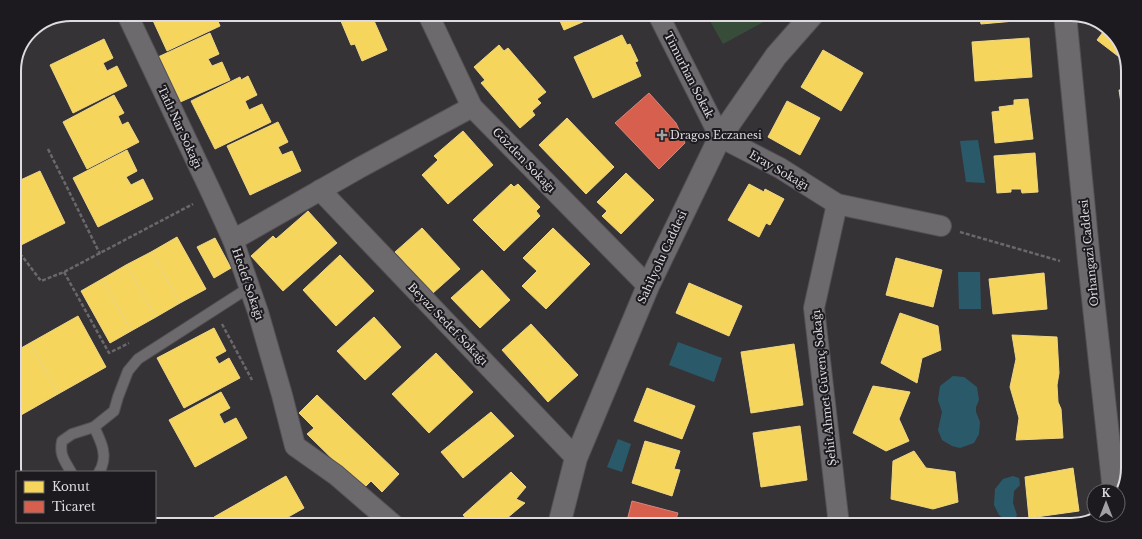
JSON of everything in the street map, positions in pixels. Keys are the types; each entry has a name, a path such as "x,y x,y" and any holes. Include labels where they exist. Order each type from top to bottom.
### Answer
{"street":[{"name":"Tatlı Nar Sokağı","path":"130,21 233,240"},
{"name":"Gözden Sokağı","path":"431,21 472,107 648,286"},
{"name":"Timurhan Sokak","path":"662,21 720,137"},
{"name":"Sahilyolu Caddesi","path":"561,518 576,458 648,286 720,137 776,56 807,21"},
{"name":"Orhangazi Caddesi","path":"1066,21 1089,261 1113,483"},
{"name":"Hedef Sokağı","path":"386,518 336,475 295,446 258,312 233,240 361,167 472,107"},
{"name":"Eray Sokağı","path":"720,137 780,168 837,204"},
{"name":"Beyaz Sedef Sokağı","path":"320,190 576,458"},
{"path":"837,204 940,226"},
{"name":"Şehit Ahmet Güvenç Sokağı","path":"837,204 814,308 838,518"}],"lane":[{"path":"70,471 60,449 62,441 72,434 94,427 114,411 128,372 138,359 250,287"},
{"path":"94,427 103,447 103,461 99,471"}],"path":[{"path":"48,149 100,254"},
{"path":"21,256 41,281 64,272 100,254 212,194"},
{"path":"940,226 1060,261"},
{"path":"64,272 109,354 129,343"},
{"path":"213,310 252,380"}],"green space":[{"path":"710,21 765,21 723,44"}],"water":[{"path":"978,140 985,183 966,182 960,141"},
{"path":"958,272 980,272 981,309 959,309"},
{"path":"678,342 722,358 714,382 669,365"},
{"path":"953,376 964,377 977,387 979,400 976,407 976,412 980,422 979,434 974,443 960,448 952,446 942,440 938,430 942,412 938,400 940,386"},
{"path":"618,439 631,444 622,472 607,467"},
{"path":"1013,476 1019,478 1020,485 1014,491 1013,503 1017,515 1015,518 1003,518 999,515 994,505 995,489 1003,479"}],"building: Konut":[{"path":"153,21 218,21 220,26 167,51"},
{"path":"341,21 374,21 387,50 362,61 355,44 351,45"},
{"path":"560,21 585,21 564,30"},
{"path":"980,21 1015,21 981,24"},
{"path":"1103,32 1113,43 1118,56 1097,40"},
{"path":"210,33 219,54 208,59 212,66 222,62 230,80 178,103 158,57"},
{"path":"622,35 627,45 630,44 638,61 635,62 641,76 593,98 574,57"},
{"path":"1029,38 1032,77 975,81 972,42"},
{"path":"104,39 113,58 103,63 107,71 117,66 127,86 73,113 50,65"},
{"path":"499,45 504,51 508,48 546,92 537,99 541,103 532,111 535,115 520,128 481,83 485,80 474,67"},
{"path":"823,50 863,73 841,111 801,87"},
{"path":"248,76 257,95 245,101 249,110 262,104 271,122 215,149 191,101 240,77 241,80"},
{"path":"1119,90 1121,90 1121,103"},
{"path":"114,95 124,113 118,116 122,125 128,122 139,142 87,169 63,122"},
{"path":"1028,99 1033,139 995,143 992,112 1000,111 999,107 1014,105 1014,100"},
{"path":"787,101 820,118 800,155 768,137"},
{"path":"567,118 614,167 586,194 539,145"},
{"path":"278,122 288,142 278,147 282,155 292,151 301,171 250,195 227,146"},
{"path":"463,131 493,165 448,204 422,175 438,160 434,156"},
{"path":"127,150 137,171 126,177 131,185 143,179 153,199 98,227 73,178"},
{"path":"1035,153 1038,192 1022,193 1021,189 1011,189 1011,192 997,193 994,156"},
{"path":"40,171 65,223 21,245 21,180"},
{"path":"626,173 654,200 621,234 602,216 607,211 597,202"},
{"path":"511,184 514,187 518,184 540,207 536,211 540,216 504,251 473,220"},
{"path":"749,184 764,192 765,189 784,199 770,225 766,223 759,237 728,220"},
{"path":"308,211 337,243 283,291 251,256 273,236 276,239"},
{"path":"422,228 460,269 433,293 395,252"},
{"path":"553,228 590,264 546,309 522,286 537,271 523,258"},
{"path":"177,237 206,289 180,303 151,252"},
{"path":"215,238 231,268 214,278 197,247"},
{"path":"151,252 180,303 156,317 126,265"},
{"path":"340,255 374,291 336,326 303,290"},
{"path":"896,258 942,270 933,307 886,295"},
{"path":"126,265 156,317 131,331 102,279"},
{"path":"482,270 510,300 480,328 451,298"},
{"path":"1044,273 1047,309 993,314 989,279"},
{"path":"102,279 131,331 110,343 81,291"},
{"path":"689,283 742,306 729,336 676,313"},
{"path":"900,313 938,326 941,350 922,358 917,383 881,363"},
{"path":"78,316 106,367 58,394 30,343"},
{"path":"374,317 401,347 365,380 337,351"},
{"path":"531,324 578,375 548,402 502,350"},
{"path":"214,328 226,351 215,357 219,364 229,358 240,378 184,408 157,358"},
{"path":"1012,335 1057,337 1059,373 1057,385 1058,402 1061,409 1063,438 1016,440 1019,418 1010,387 1016,359"},
{"path":"30,343 58,394 21,415 21,348"},
{"path":"794,344 803,405 751,413 741,352"},
{"path":"436,353 473,392 429,433 392,394"},
{"path":"873,386 910,392 899,419 909,441 886,451 853,433"},
{"path":"647,388 695,406 682,439 634,421"},
{"path":"221,392 230,408 219,414 224,424 236,418 247,438 195,467 169,420"},
{"path":"317,395 399,474 382,492 371,481 363,489 307,434 314,428 299,413"},
{"path":"491,412 514,436 463,478 441,452"},
{"path":"800,426 807,480 761,487 753,433"},
{"path":"645,441 680,451 674,469 680,470 672,496 632,483"},
{"path":"914,451 926,468 955,472 958,502 933,509 891,499 893,461"},
{"path":"1073,468 1079,511 1029,518 1025,477"},
{"path":"511,472 526,487 516,499 525,503 507,518 466,518 463,515"},
{"path":"286,476 304,508 286,518 214,517"}],"building: Ticaret":[{"path":"649,93 676,123 685,143 659,169 615,123"},
{"path":"632,501 678,513 676,518 628,518"}],"place":[{"name":"Dragos Eczanesi","path":"662,135"}]}
